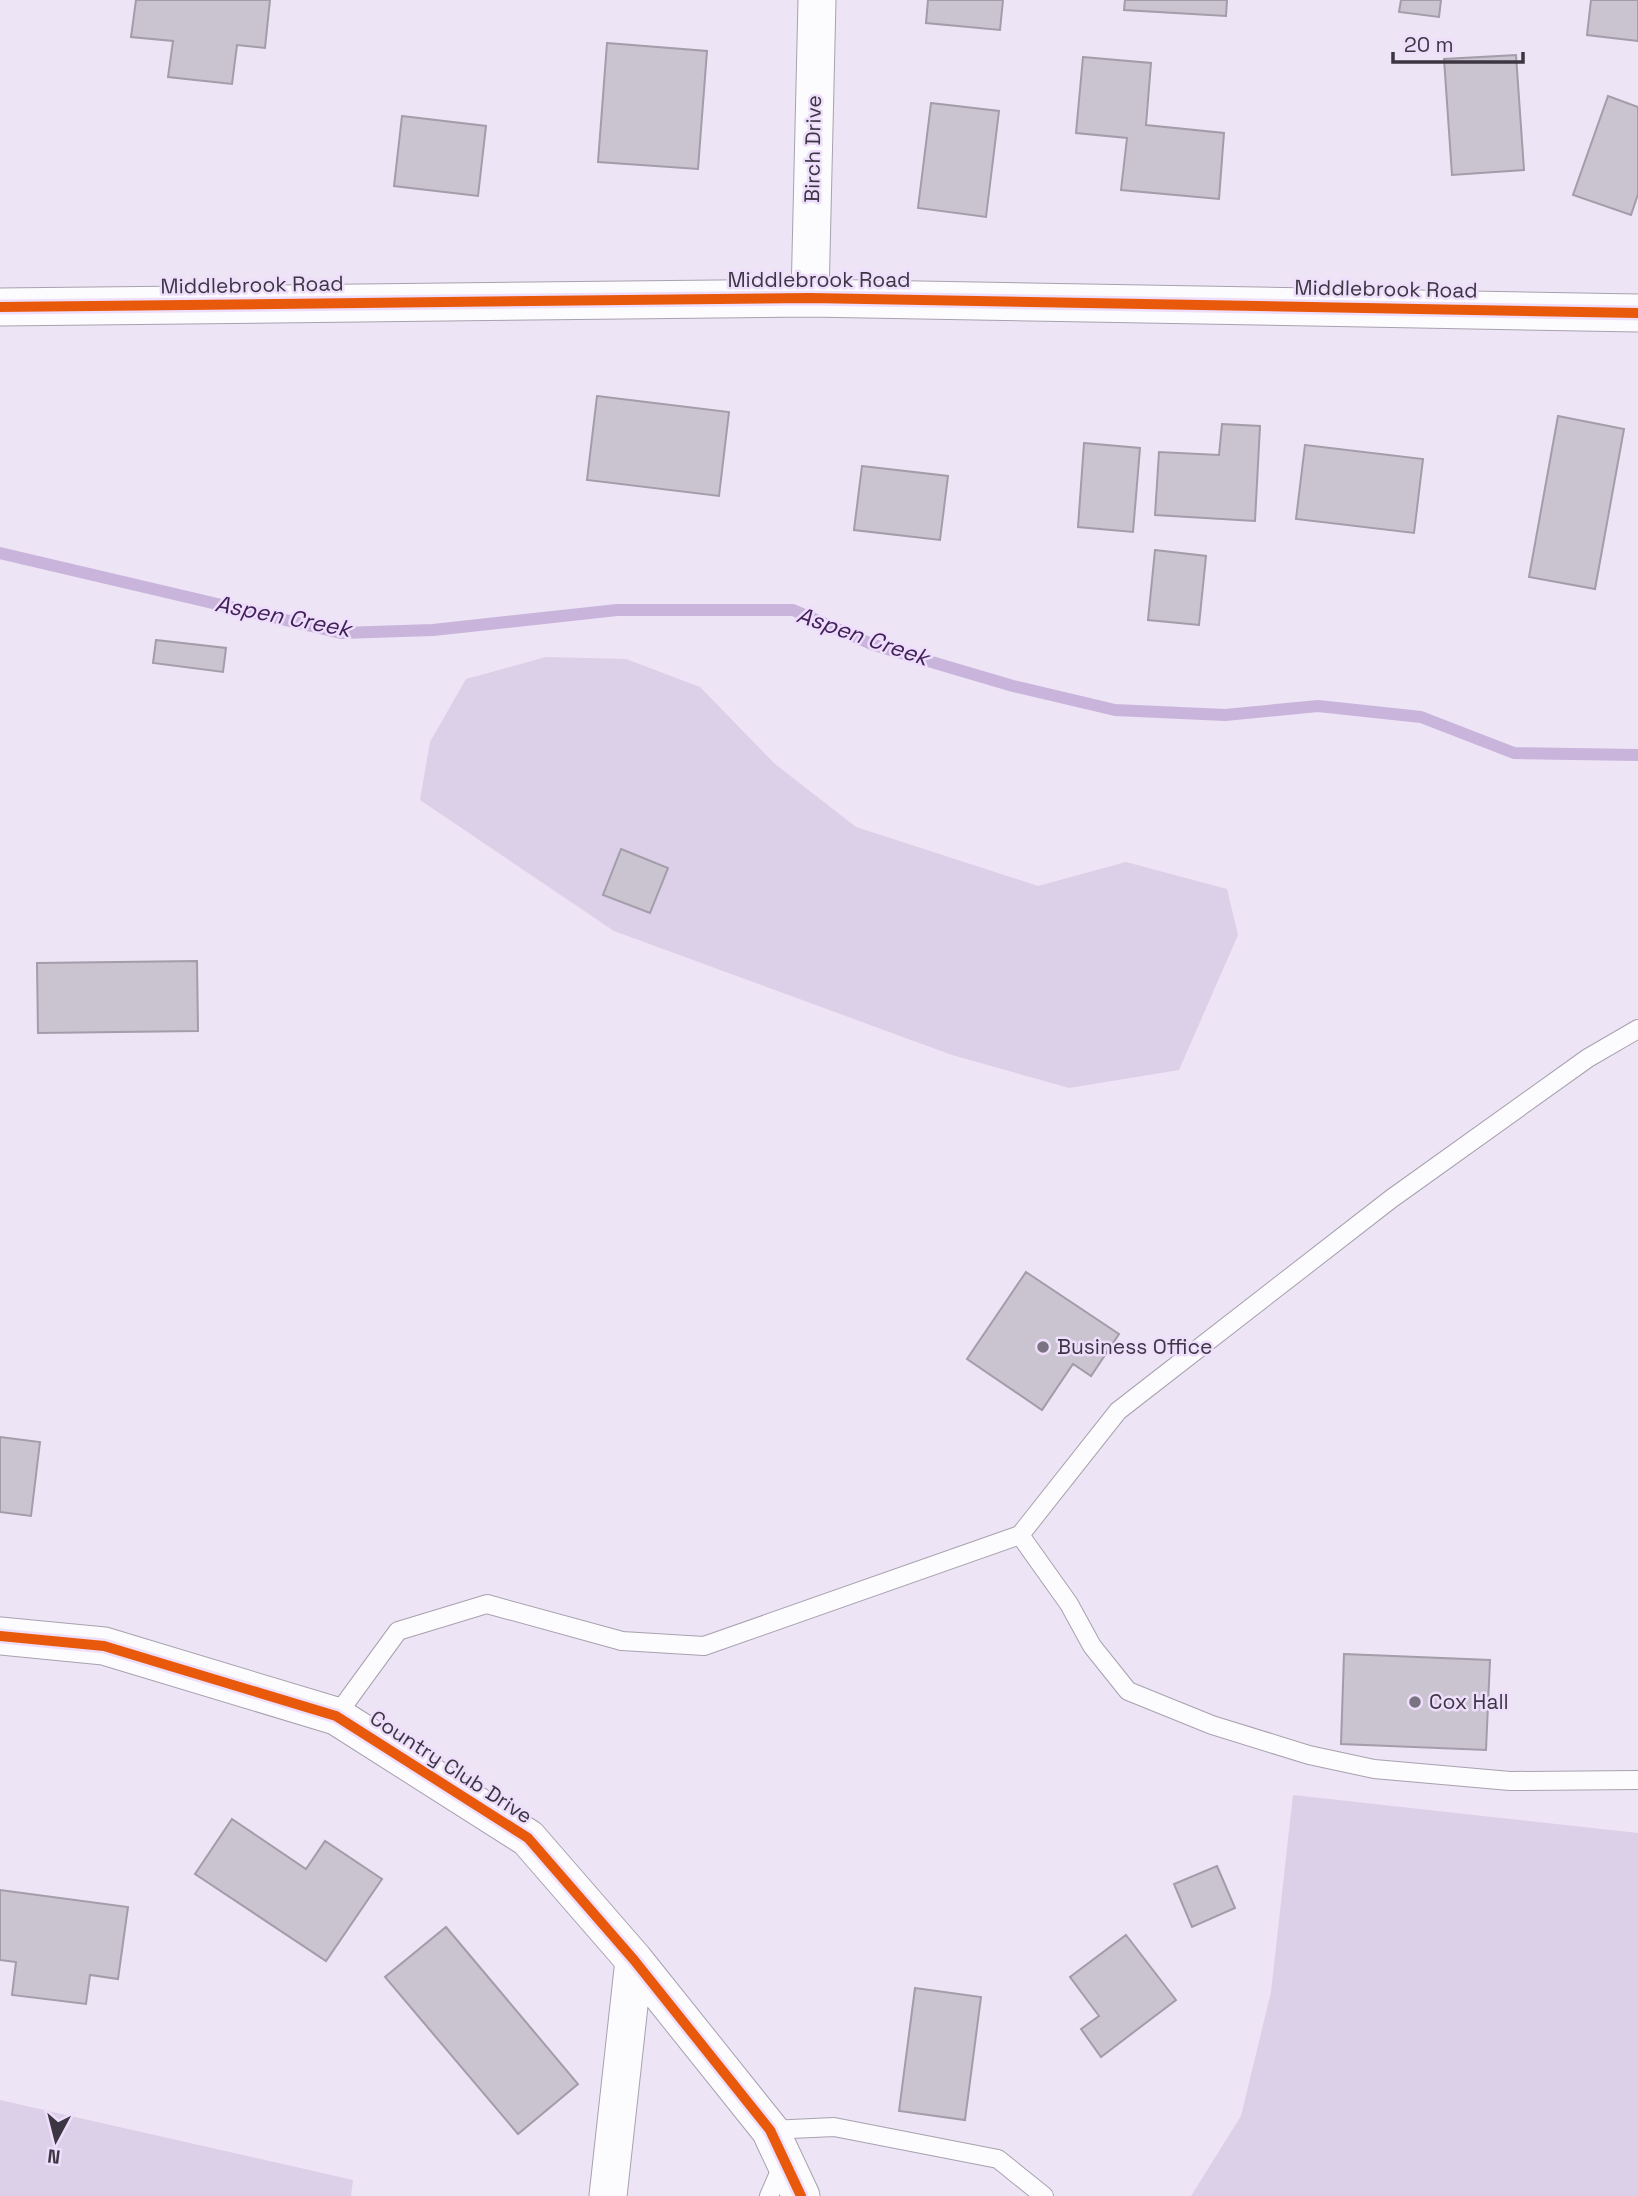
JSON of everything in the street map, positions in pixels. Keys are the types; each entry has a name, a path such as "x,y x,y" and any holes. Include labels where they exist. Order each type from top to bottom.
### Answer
{"street":[{"name":"Birch Drive","path":"810,298 817,0"},
{"name":"Middlebrook Road","path":"0,307 810,298 1638,313"},
{"name":"Country Club Drive","path":"0,1636 103,1646 337,1716 528,1839 634,1960 777,2146 801,2196"},
{"path":"608,2196 634,1960"}],"lane":[{"path":"337,1716 398,1631 487,1604 622,1641 704,1646 1020,1535 1118,1411 1391,1199 1588,1058 1638,1029"},
{"path":"1020,1535 1069,1604 1092,1646 1128,1690 1212,1725 1309,1755 1374,1769 1510,1781 1638,1780"},
{"path":"769,2196 777,2146 834,2127 998,2159 1044,2196"}],"shaded area":[{"path":"546,657 626,659 700,687 775,764 856,827 1038,886 1126,862 1227,889 1238,935 1179,1070 1069,1088 952,1055 614,931 420,800 430,742 466,679"},
{"path":"1293,1795 1638,1833 1638,2196 1191,2196 1241,2116 1271,1992"},
{"path":"0,2100 353,2180 351,2196 0,2196"}],"building":[{"path":"136,0 270,0 265,48 237,45 232,84 168,77 173,41 131,37"},
{"path":"928,0 1003,0 1000,30 926,23"},
{"path":"1125,0 1227,0 1226,16 1124,10"},
{"path":"1401,0 1441,0 1439,17 1399,12"},
{"path":"1591,0 1638,0 1638,41 1587,35"},
{"path":"607,43 707,51 698,169 598,162"},
{"path":"1516,55 1524,170 1452,175 1444,59"},
{"path":"1083,57 1151,63 1146,125 1224,133 1219,199 1121,190 1127,138 1076,133"},
{"path":"1608,96 1638,107 1638,194 1631,215 1573,195"},
{"path":"931,103 999,111 986,217 918,208"},
{"path":"402,116 486,126 478,196 394,186"},
{"path":"597,396 729,412 719,496 587,480"},
{"path":"1558,416 1624,429 1595,589 1529,577"},
{"path":"1222,424 1260,426 1255,521 1155,515 1159,452 1219,455"},
{"path":"1084,443 1140,448 1133,532 1078,527"},
{"path":"1305,445 1423,459 1414,533 1296,519"},
{"path":"862,466 948,476 940,540 854,530"},
{"path":"1155,550 1206,556 1199,625 1148,620"},
{"path":"156,640 226,648 223,672 153,663"},
{"path":"621,849 668,868 650,913 603,895"},
{"path":"197,961 198,1031 38,1033 37,963"},
{"name":"Business Office","path":"1026,1272 1119,1334 1091,1376 1073,1364 1042,1410 967,1359"},
{"path":"0,1437 40,1442 31,1516 0,1512"},
{"name":"Cox Hall","path":"1344,1654 1490,1660 1486,1750 1341,1744"},
{"path":"232,1819 306,1869 325,1841 382,1879 326,1961 195,1874"},
{"path":"1217,1866 1235,1908 1192,1927 1174,1884"},
{"path":"0,1890 128,1907 118,1979 90,1975 86,2004 12,1995 16,1962 0,1960"},
{"path":"446,1927 578,2084 518,2134 385,1977"},
{"path":"1126,1935 1176,2000 1101,2057 1081,2029 1099,2016 1070,1977"},
{"path":"915,1988 981,1997 965,2120 899,2111"}],"waterway":[{"name":"Aspen Creek","path":"0,553 341,633 433,630 617,610 793,610 874,645 1013,686 1115,710 1225,715 1318,706 1421,717 1514,753 1638,755"}],"cycle path":[{"path":"0,307 810,298 1638,313"},
{"path":"0,1636 104,1646 336,1716 528,1838 634,1960 770,2130 801,2196"}],"place":[{"name":"Business Office","path":"1043,1347"},
{"name":"Cox Hall","path":"1415,1702"}]}
